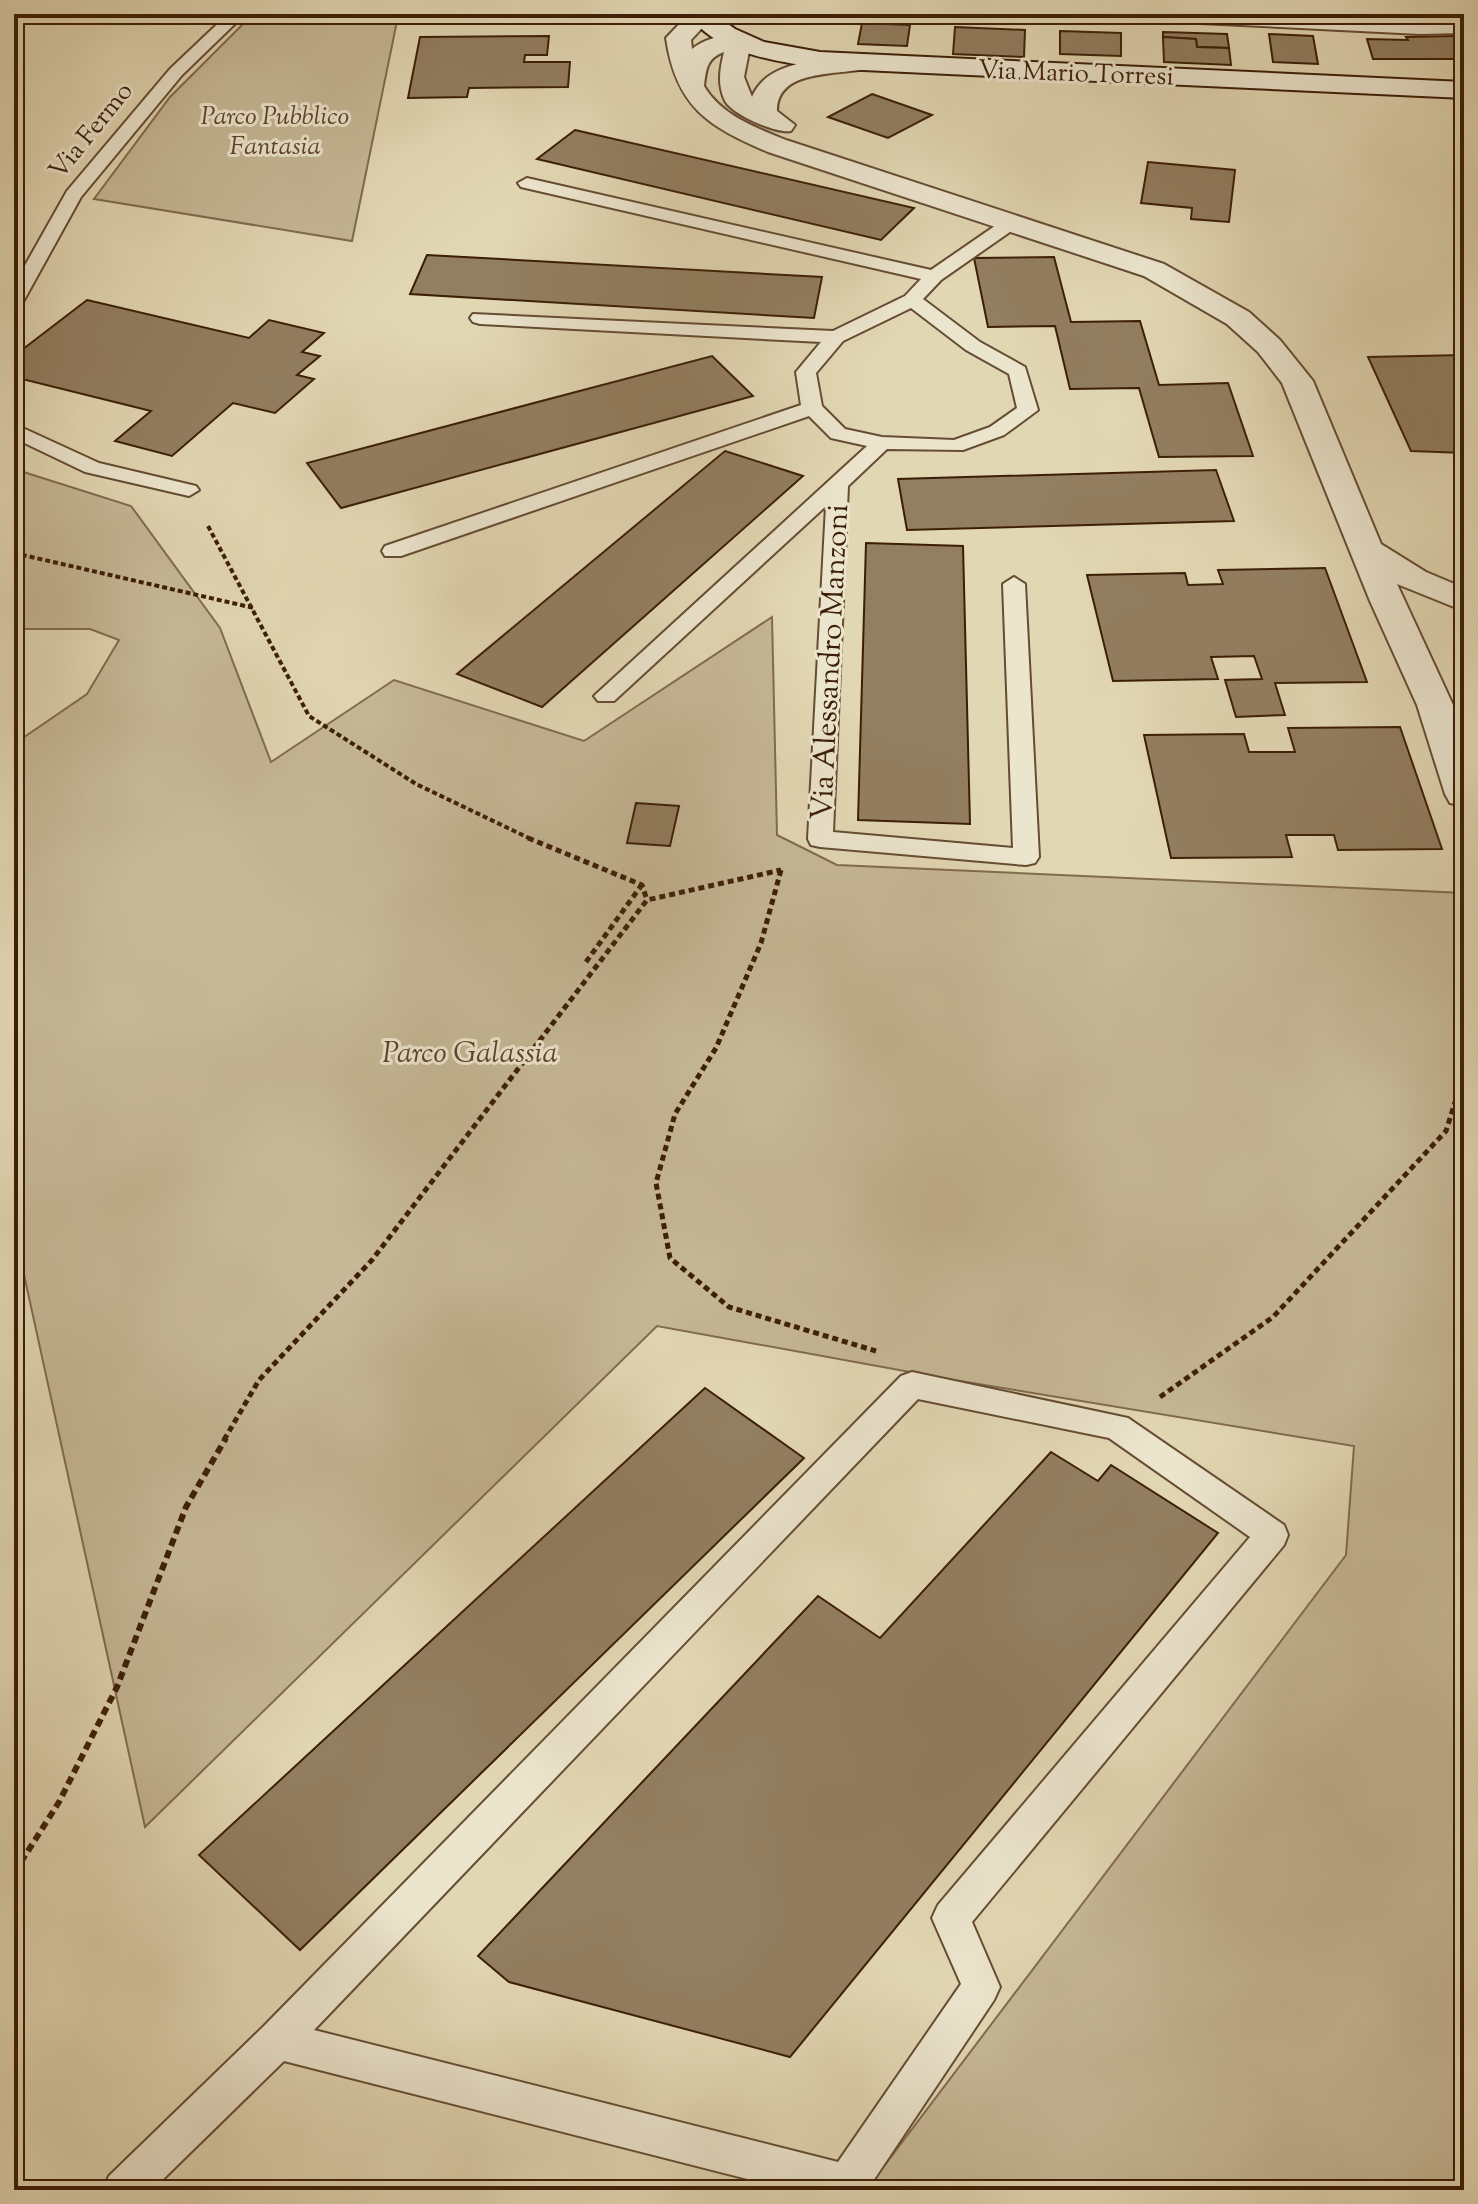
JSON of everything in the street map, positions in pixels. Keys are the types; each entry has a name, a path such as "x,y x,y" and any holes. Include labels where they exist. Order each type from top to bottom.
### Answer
{"street":[{"path":"401,14 639,16"},
{"path":"700,15 678,38 680,58 691,87 704,107 734,129 777,146 1154,270 1238,318 1269,346 1297,381 1387,601 1435,705 1464,794"},
{"name":"Via Mario Torresi","path":"700,15 739,41 782,55 860,63 1252,78 1464,90"},
{"path":"751,16 1180,15 1420,27 1464,26"},
{"path":"691,87 694,63 700,54 709,47 739,41 731,77 738,100 797,132 973,195 1011,223"},
{"path":"764,116 764,101 769,87 780,79 816,69 860,63"},
{"path":"1368,551 1414,579 1464,601"}],"lane":[{"name":"Via Fermo","path":"14,302 73,195 176,72 237,14"},
{"path":"527,183 934,276"},
{"path":"912,300 973,346 1018,371 1028,410 997,431 956,446 882,443 838,434 812,408 806,372 836,337 912,300 934,276 1011,223"},
{"path":"480,318 836,337"},
{"path":"393,551 812,408"},
{"path":"14,430 92,468 189,490"},
{"name":"Via Alessandro Manzoni","path":"606,696 882,443"},
{"name":"Via Alessandro Manzoni","path":"838,484 820,839 1026,857 1014,584"},
{"path":"123,2190 278,2040 912,1385 1117,1427 1272,1535 951,1918 981,1987 847,2184 278,2040"}],"path":[{"path":"189,490 309,716 416,784 520,835 642,885 647,900"},
{"path":"14,553 254,608"},
{"path":"820,839 783,854 761,943 716,1048 675,1114 656,1183 670,1258 729,1307 874,1348 912,1385"},
{"path":"14,1873 59,1802 117,1687 186,1507 259,1380 372,1260 647,900 781,870"},
{"path":"586,962 642,885"},
{"path":"1117,1427 1273,1317 1446,1131 1464,1074"}],"green space":[{"name":"Parco Pubblico Fantasia","path":"250,17 397,21 352,241 94,199 170,97"},
{"name":"Parco Galassia","path":"14,469 131,506 220,628 271,762 394,680 584,741 772,617 777,835 837,865 1464,893 1464,2190 866,2190 1346,1555 1354,1446 954,1380 657,1326 145,1827 14,1229 14,744 87,694 119,640 90,629 14,629"}],"building":[{"path":"1295,14 1464,14 1464,21"},
{"path":"862,23 910,25 907,46 858,44"},
{"path":"955,27 1025,30 1024,57 953,54"},
{"path":"1060,31 1121,33 1121,56 1060,54"},
{"path":"1163,32 1227,34 1229,48 1197,47 1196,39 1163,37"},
{"path":"1269,34 1313,36 1318,64 1273,62"},
{"path":"549,36 547,55 525,55 524,62 570,62 568,87 469,88 467,97 408,98 420,37"},
{"path":"1464,36 1464,59 1373,59 1367,39 1408,40 1406,37"},
{"path":"1163,37 1196,39 1197,47 1229,48 1231,65 1164,62"},
{"path":"872,94 932,115 888,138 828,117"},
{"path":"575,130 914,208 881,240 537,159"},
{"path":"1148,162 1235,170 1229,222 1191,219 1192,208 1141,203"},
{"path":"427,255 822,277 814,318 410,294"},
{"path":"1054,257 1071,322 1140,321 1159,385 1228,383 1253,456 1159,457 1139,388 1070,389 1055,326 988,327 974,258"},
{"path":"87,300 249,338 269,320 324,333 302,352 320,356 297,375 314,379 275,413 233,403 172,456 115,441 151,411 14,377 14,356"},
{"path":"1464,355 1464,453 1411,451 1368,357"},
{"path":"712,356 753,396 341,508 307,463"},
{"path":"725,451 803,476 542,707 457,674"},
{"path":"1216,470 1234,521 907,530 898,479"},
{"path":"866,543 963,546 970,824 858,820"},
{"path":"1325,568 1367,682 1275,683 1285,715 1236,717 1225,680 1262,679 1254,656 1211,657 1218,679 1113,681 1087,575 1185,573 1188,585 1223,584 1218,570"},
{"path":"1400,727 1442,849 1338,850 1334,835 1286,835 1292,857 1171,858 1144,735 1244,734 1249,752 1295,752 1288,728"},
{"path":"636,803 679,806 670,846 627,843"},
{"path":"705,1388 804,1458 300,1950 199,1855"},
{"path":"1051,1452 1098,1481 1111,1465 1218,1533 790,2057 509,1982 478,1956 818,1596 880,1638"}]}
